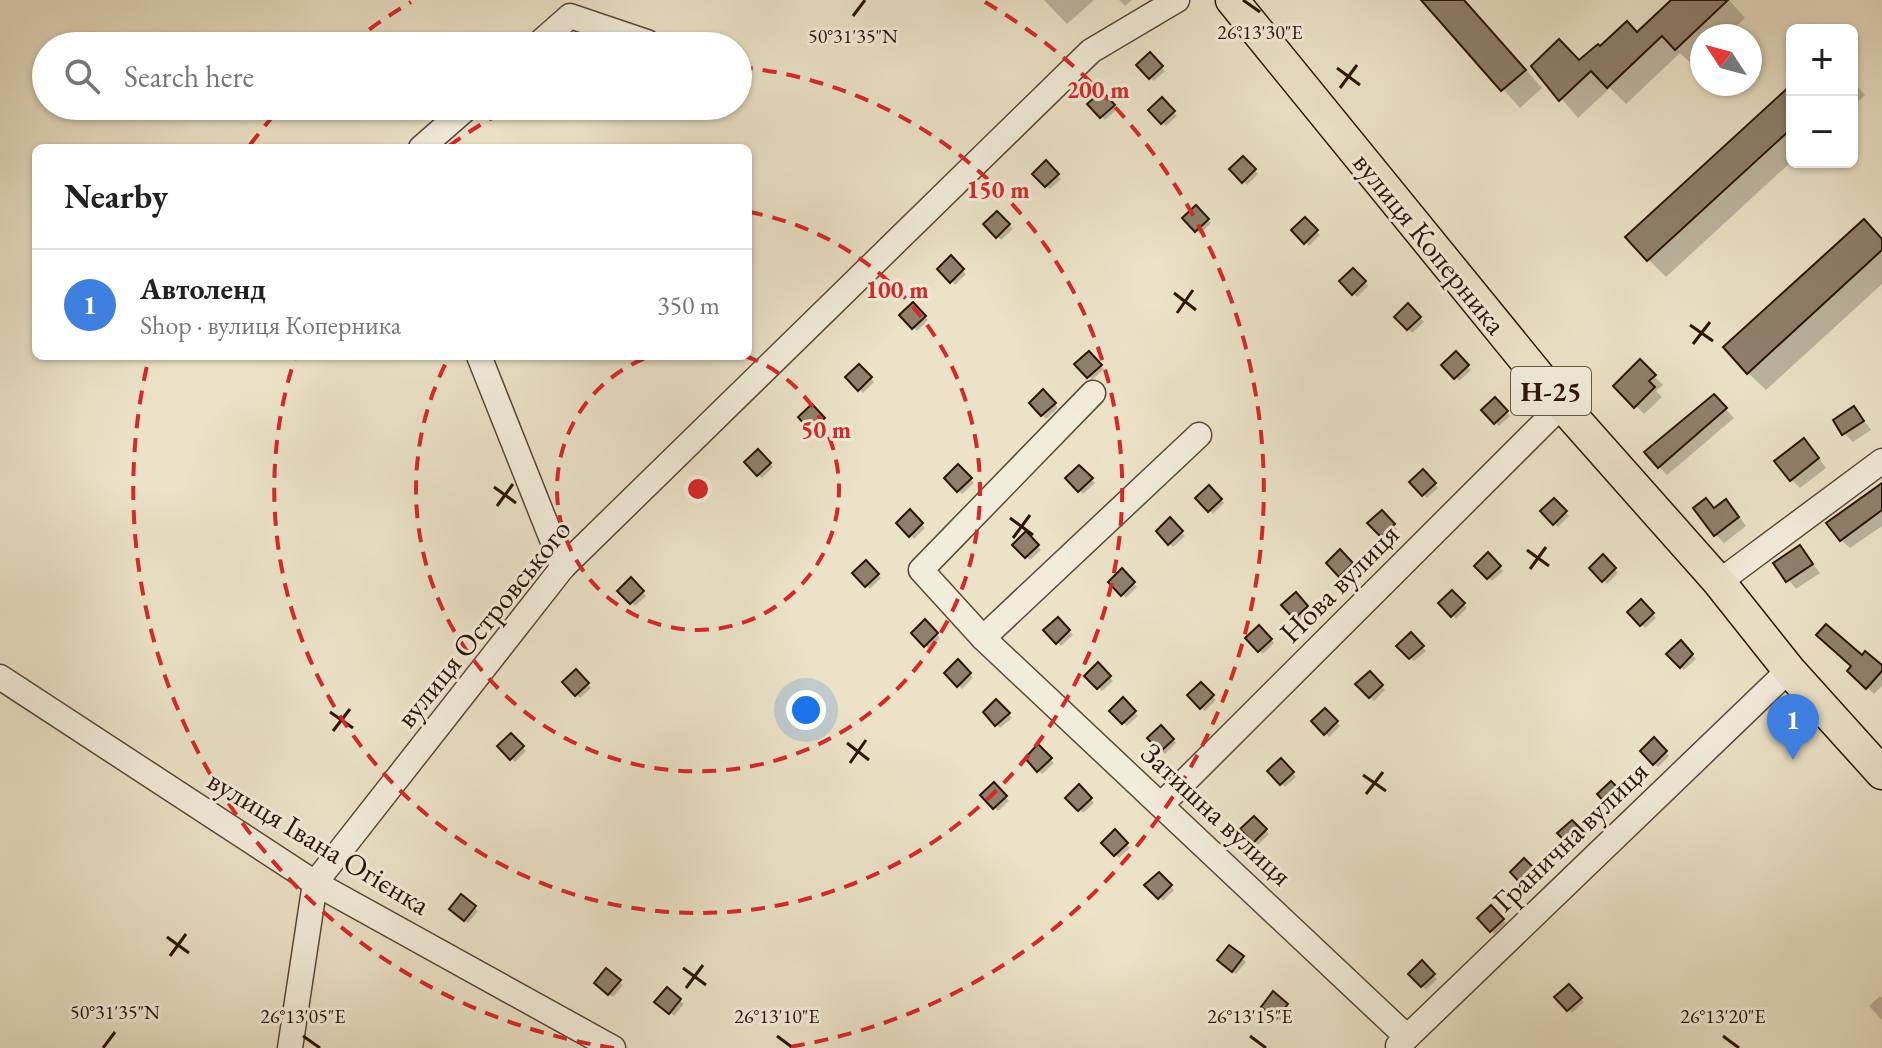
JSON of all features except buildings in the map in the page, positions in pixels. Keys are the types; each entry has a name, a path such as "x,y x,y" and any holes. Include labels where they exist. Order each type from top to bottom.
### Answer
{"main road":[{"name":"вулиця Коперника","path":"1232,0 1562,405 1719,582 1789,670 1882,773"}],"street":[{"name":"вулиця Островського","path":"315,883 563,567 1091,51 1177,0"},
{"path":"552,32 570,16 617,32"},
{"path":"426,144 453,120"},
{"path":"481,360 563,567"},
{"name":"Затишна вулиця","path":"1093,393 921,570 983,638 1161,805 1402,1043"},
{"name":"Нова вулиця","path":"1161,805 1562,405"},
{"path":"983,638 1199,435"},
{"path":"1719,582 1882,461"},
{"name":"Гранична вулиця","path":"1402,1043 1789,670"},
{"name":"вулиця Івана Огієнка","path":"0,677 315,883 613,1048"},
{"path":"290,1048 315,883"}],"place":[{"name":"Автоленд","path":"1793,760"}]}
